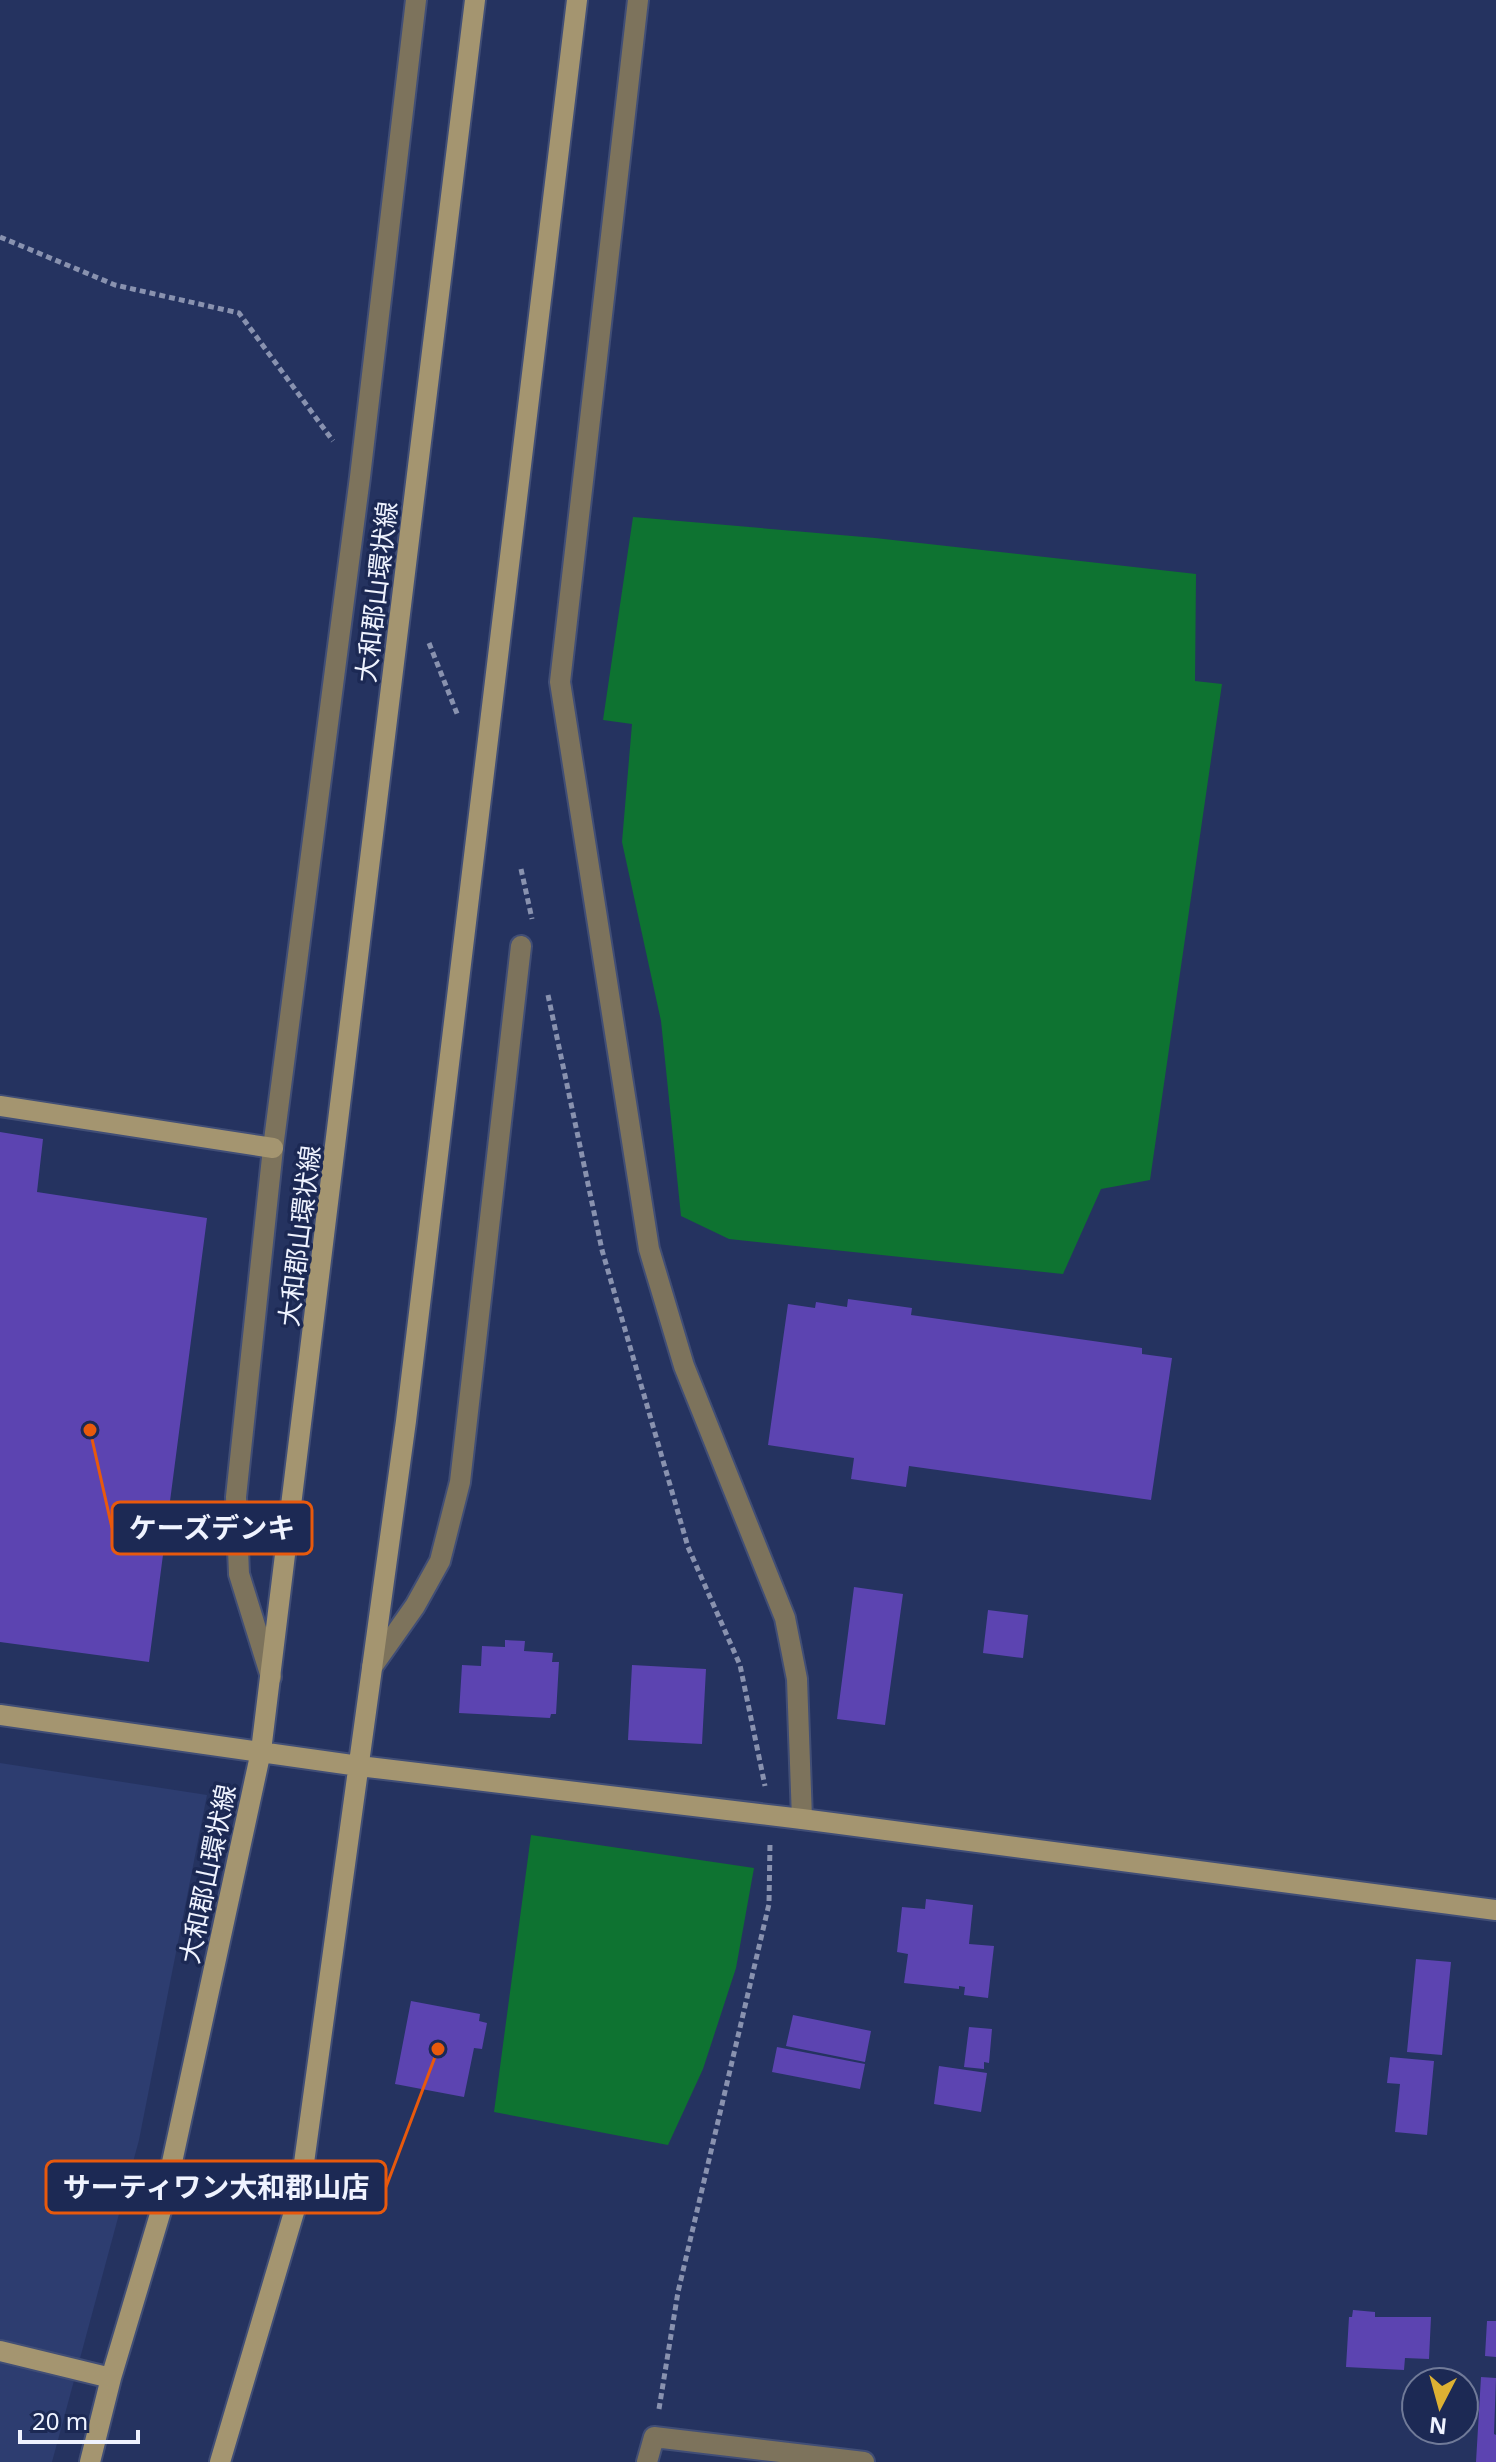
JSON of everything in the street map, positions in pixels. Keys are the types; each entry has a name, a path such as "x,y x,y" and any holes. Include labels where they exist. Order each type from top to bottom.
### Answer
{"main road":[{"name":"大和郡山環状線","path":"90,2462 111,2378 163,2204 261,1751 475,0"},
{"path":"220,2462 300,2192 406,1421 577,0"},
{"path":"0,1106 273,1148"},
{"path":"0,1715 359,1766 771,1815 1496,1910"},
{"path":"0,2351 111,2378"}],"street":[{"path":"271,1677 239,1574 236,1497 273,1148 360,477 416,0"},
{"path":"638,0 560,682 649,1249 684,1366 785,1618 797,1679 802,1819"},
{"path":"372,1667 415,1606 440,1561 460,1482 521,946"},
{"path":"647,2462 654,2437 864,2462"}],"path":[{"path":"0,237 115,285 239,313 360,477"},
{"path":"429,643 464,730"},
{"path":"562,1064 602,1250 688,1547 740,1665 771,1815 769,1904 678,2292 654,2437"},
{"path":"60,2194 163,2204"}],"shaded area":[{"path":"633,517 875,538 1196,574 1195,681 1222,684 1150,1180 1101,1189 1063,1274 729,1239 681,1216 661,1021 622,842 632,724 603,720"},
{"path":"0,1763 207,1795 139,2140 52,2462 0,2462"},
{"path":"531,1835 754,1868 736,1968 703,2069 668,2145 494,2112"}],"building":[{"path":"0,1132 43,1139 37,1192 207,1218 149,1662 0,1642"},
{"path":"848,1299 912,1308 911,1315 1142,1348 1142,1354 1172,1358 1151,1500 909,1466 906,1487 851,1479 854,1458 768,1445 788,1304 815,1308 816,1302 847,1307"},
{"path":"854,1587 903,1594 885,1725 837,1719"},
{"path":"988,1610 1028,1615 1023,1658 983,1653"},
{"path":"505,1640 525,1641 524,1651 553,1653 552,1662 559,1662 556,1714 551,1714 550,1718 459,1713 462,1665 481,1666 482,1646 505,1647"},
{"path":"632,1665 706,1669 702,1744 628,1740"},
{"path":"926,1899 973,1905 969,1944 994,1946 988,1998 964,1995 965,1987 904,1983 908,1954 897,1952 902,1907 925,1909"},
{"path":"1416,1959 1451,1962 1442,2055 1407,2052"},
{"path":"411,2001 480,2014 479,2021 487,2023 482,2049 474,2048 464,2097 395,2084"},
{"path":"793,2015 871,2031 865,2062 786,2046"},
{"path":"969,2027 992,2029 989,2063 984,2062 984,2069 964,2067"},
{"path":"777,2047 865,2064 860,2089 772,2072"},
{"path":"1390,2057 1434,2061 1427,2135 1395,2132 1400,2084 1387,2083"},
{"path":"939,2066 987,2073 981,2112 934,2104"},
{"path":"1353,2310 1375,2312 1375,2317 1431,2317 1429,2359 1405,2358 1404,2366 1400,2366 1400,2370 1346,2367 1349,2317 1352,2317"},
{"path":"1487,2321 1496,2321 1496,2357 1485,2356"},
{"path":"1481,2377 1496,2378 1496,2462 1476,2462 1477,2446 1480,2446"}],"place":[{"name":"ケーズデンキ","path":"90,1430"},
{"name":"サーティワン大和郡山店","path":"438,2049"}]}
